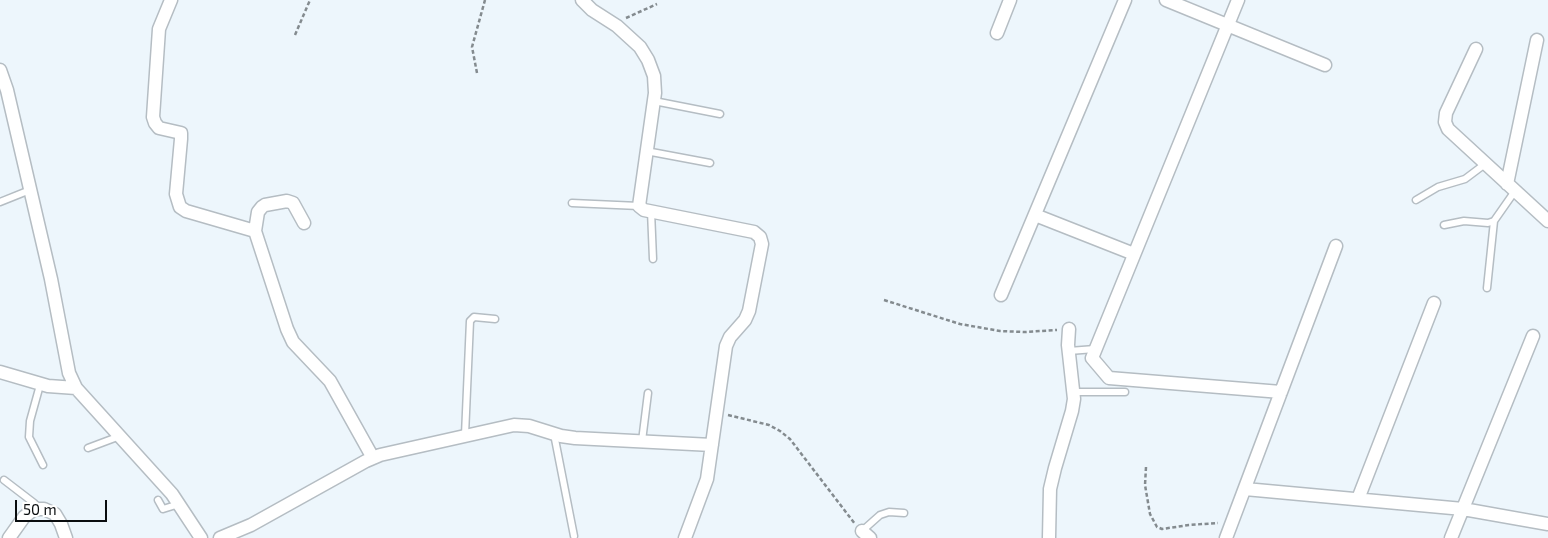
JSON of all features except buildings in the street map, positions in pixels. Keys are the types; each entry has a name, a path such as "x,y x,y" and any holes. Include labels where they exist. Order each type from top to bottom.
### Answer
{"street":[{"path":"171,0 159,29 153,117 159,128 181,133 176,194 180,207 186,212 255,232"},
{"path":"582,0 640,47 648,60 654,76 655,92 646,151 645,209 754,232 760,237 762,244 749,311 745,320 730,337 726,346 707,479 686,538"},
{"path":"997,34 1010,0"},
{"path":"1001,295 1125,0"},
{"path":"1166,0 1325,65"},
{"path":"1238,0 1092,358 1109,378 1281,392"},
{"path":"1511,188 1537,40"},
{"path":"1476,49 1446,113 1445,122 1452,134 1548,221"},
{"path":"0,70 7,90 55,298 69,374 76,388 179,504 201,538"},
{"path":"304,223 293,203 287,201 265,205 258,212 255,232 293,342 330,381 373,458"},
{"path":"1035,215 1134,254"},
{"path":"1226,538 1336,246"},
{"path":"1358,499 1434,303"},
{"path":"1049,538 1050,489 1072,411 1074,392 1069,352 1069,329"},
{"path":"1451,538 1533,336"},
{"path":"0,372 40,385 76,388"},
{"path":"220,538 251,525 373,458 465,435 514,426 529,426 575,438 712,445"},
{"path":"1245,488 1463,509 1548,524"},
{"path":"9,538 24,517 33,510 39,509 55,514 66,538"}],"lane":[{"path":"654,101 720,114"},
{"path":"646,151 710,163"},
{"path":"1416,200 1438,187 1465,179 1485,164"},
{"path":"1487,288 1494,221 1511,188"},
{"path":"0,202 30,190"},
{"path":"572,203 645,209 653,259"},
{"path":"1444,225 1464,221 1488,223 1494,221"},
{"path":"465,435 470,321 474,317 494,319"},
{"path":"1069,352 1095,349"},
{"path":"40,385 30,422 29,437 43,466"},
{"path":"1074,392 1126,392"},
{"path":"642,441 648,393"},
{"path":"554,434 574,536"},
{"path":"88,448 120,436"},
{"path":"4,480 39,509"},
{"path":"158,500 163,509 179,504"},
{"path":"866,534 880,515 889,512 904,513"}],"path":[{"path":"295,35 310,0"},
{"path":"477,74 472,48 485,0"},
{"path":"613,24 657,4"},
{"path":"884,300 960,324 1000,331 1024,332 1069,329"},
{"path":"717,412 768,425 790,439 845,512 866,534"},
{"path":"1146,467 1145,485 1150,514 1154,524 1159,529 1189,525 1232,523"}]}
